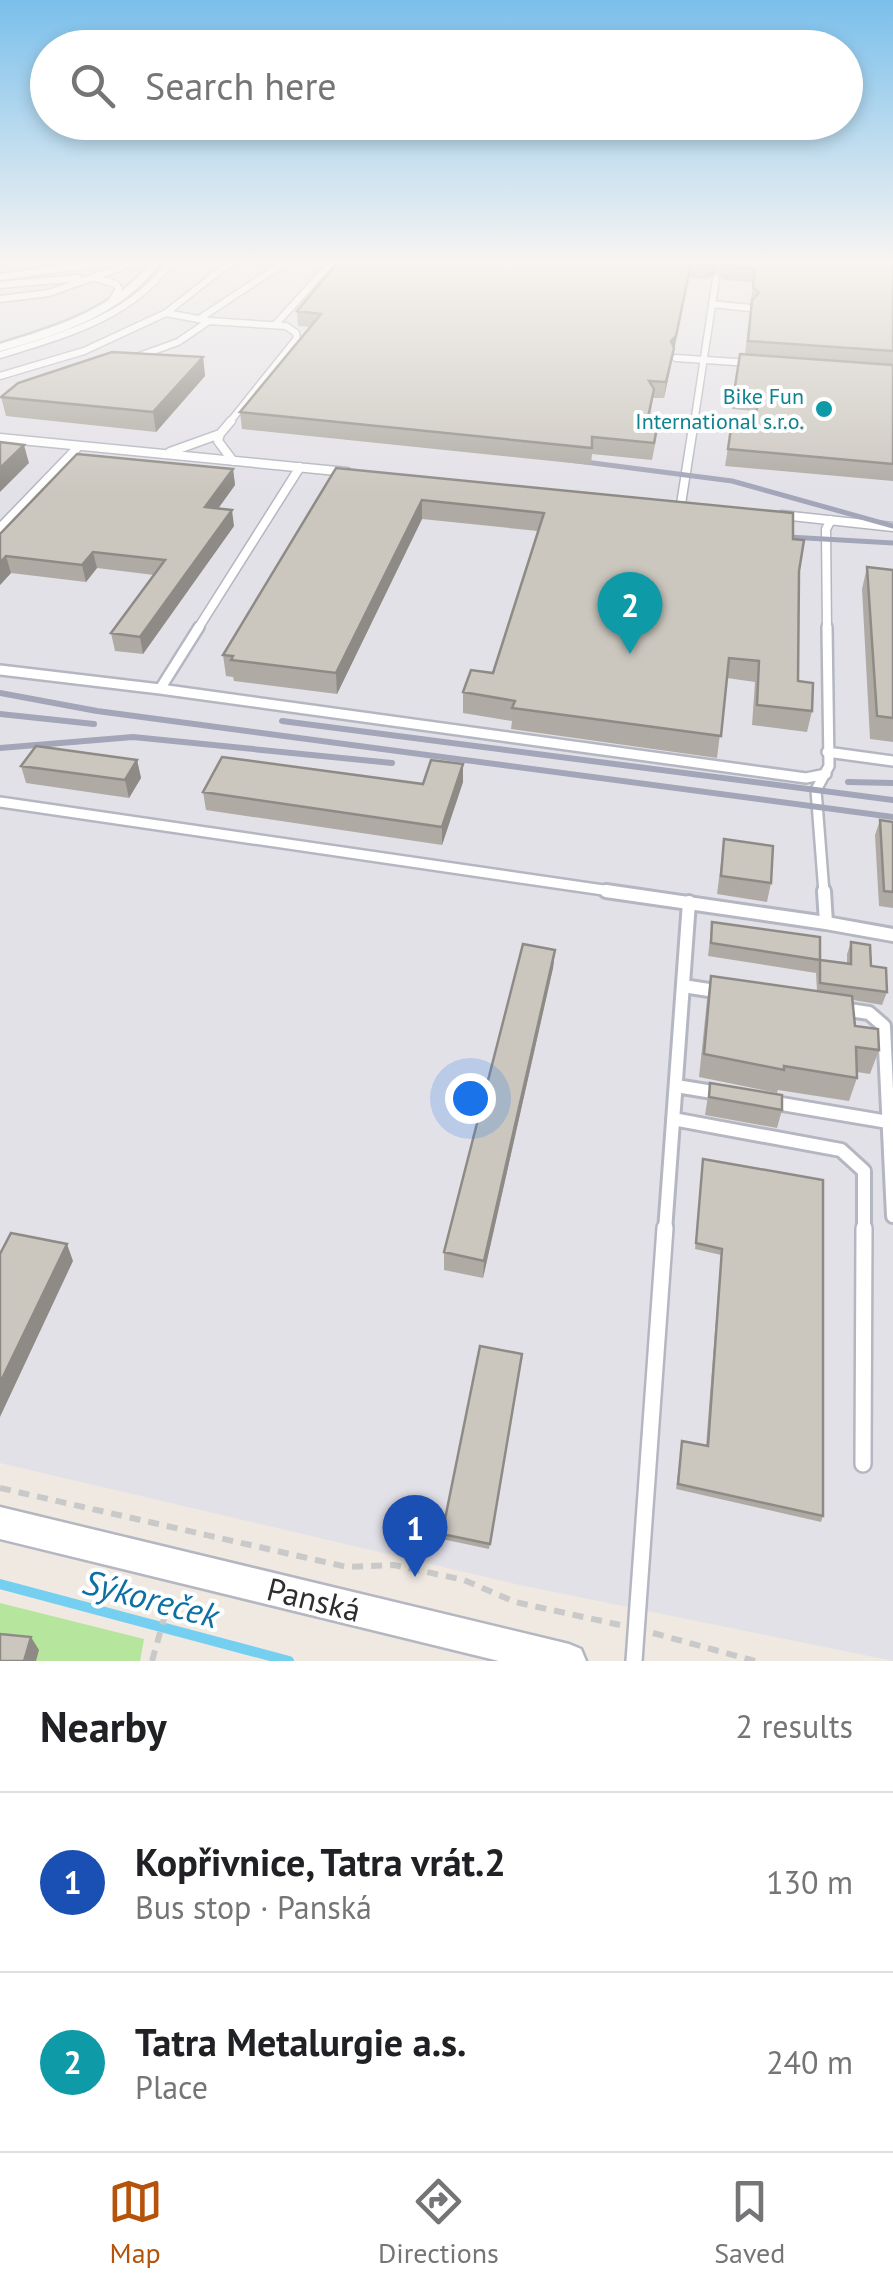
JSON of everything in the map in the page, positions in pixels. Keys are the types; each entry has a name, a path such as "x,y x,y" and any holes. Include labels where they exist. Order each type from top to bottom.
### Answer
{"street":[{"path":"0,349 26,339"},
{"name":"Panská","path":"0,1523 570,1661"}],"lane":[{"path":"0,349 42,339"},
{"path":"0,376 84,352 113,339"},
{"path":"121,362 183,339"},
{"path":"233,461 218,441 220,434 297,339"},
{"path":"681,504 708,339"},
{"path":"676,358 762,364"},
{"path":"163,454 220,434"},
{"path":"0,438 358,473"},
{"path":"0,528 79,446"},
{"path":"160,689 300,467"},
{"path":"662,502 700,506"},
{"path":"775,514 893,526"},
{"path":"826,923 816,790 826,774 826,529 831,520"},
{"path":"0,670 786,775 826,774"},
{"path":"827,752 893,761"},
{"path":"0,802 689,902 893,936"},
{"path":"634,1661 689,902"},
{"path":"683,986 743,995"},
{"path":"833,1008 869,1013 884,1026 893,1216"},
{"path":"676,1086 734,1096"},
{"path":"753,1099 888,1122"},
{"path":"673,1119 841,1150 864,1171 863,1464"}],"path":[{"path":"0,1488 347,1567 394,1565 464,1580 515,1602 636,1628 755,1661"},
{"path":"152,1661 163,1615"}],"shaded area":[{"path":"0,339 893,339 893,1661 520,1585 0,1463"}],"green space":[{"path":"0,1603 144,1639 140,1661 0,1661"}],"building":[{"path":"301,339 673,339 666,382 649,381 654,389 647,422 658,423 654,443 592,437 592,448 240,412"},
{"path":"893,339 893,351 748,341"},
{"path":"112,352 203,357 153,412 1,397 18,383"},
{"name":"Bike Fun International s.r.o.","path":"740,354 893,365 893,464 728,449 731,428 755,430 758,395 734,393"},
{"path":"0,442 24,445 0,468"},
{"path":"77,454 233,469 205,507 232,510 140,637 111,633 165,560 93,552 82,565 6,556 0,563 0,534"},
{"path":"336,468 793,513 793,539 804,540 799,571 798,681 813,683 812,711 757,705 759,661 729,658 721,736 512,708 515,701 463,692 471,670 493,673 544,513 422,500 336,673 231,660 233,656 223,655"},
{"path":"867,567 893,570 893,718 877,716"},
{"path":"36,746 137,760 125,780 21,766"},
{"path":"222,757 423,784 431,760 463,764 442,827 203,792"},
{"path":"880,820 893,822 893,892 884,891"},
{"path":"724,839 773,846 771,883 721,876"},
{"path":"712,922 820,937 820,960 711,943"},
{"path":"851,942 870,945 871,966 886,968 887,992 820,983 820,960 851,964"},
{"path":"523,944 555,950 484,1261 444,1252"},
{"path":"711,976 852,996 855,1026 878,1029 879,1050 856,1047 857,1078 784,1066 784,1070 704,1054"},
{"path":"710,1083 782,1095 782,1110 709,1097"},
{"path":"703,1159 823,1180 823,1516 678,1484 682,1441 708,1446 722,1249 696,1243"},
{"path":"11,1233 67,1244 0,1383 0,1254"},
{"path":"480,1346 522,1354 490,1544 442,1534"},
{"path":"0,1634 31,1637 24,1661 0,1661"}],"waterway":[{"name":"Sýkoreček","path":"0,1584 289,1661"}],"railway":[{"path":"562,459 732,481 893,526"},
{"path":"789,537 893,543"},
{"path":"0,693 97,711 893,817"},
{"path":"0,714 94,724"},
{"path":"282,721 893,800"},
{"path":"0,748 133,737 392,763"},
{"path":"848,782 893,783"}],"place":[{"name":"Bike Fun International s.r.o.","path":"824,409"},
{"name":"Tatra Metalurgie a.s.","path":"630,654"},
{"name":"Kopřivnice, Tatra vrát.2","path":"415,1577"}]}
